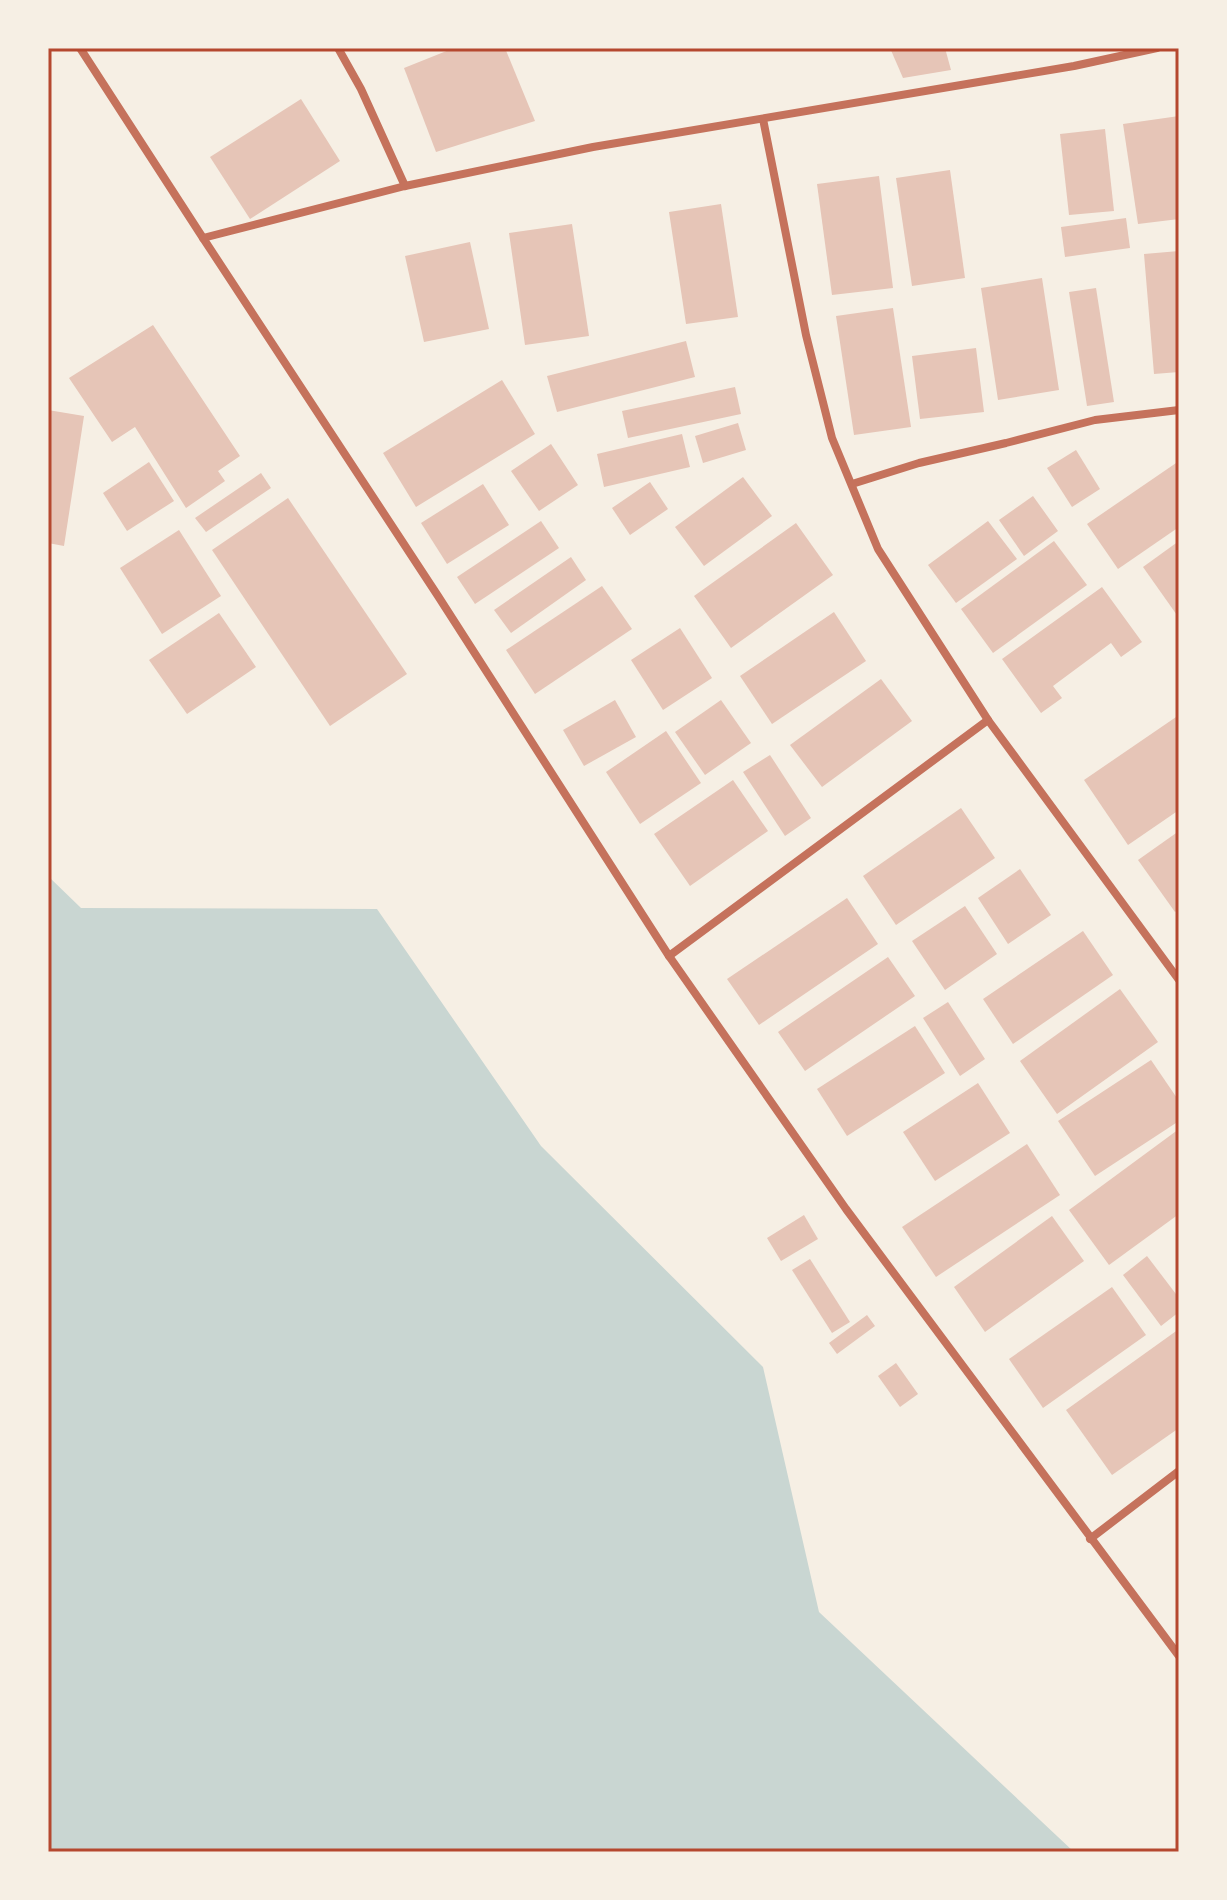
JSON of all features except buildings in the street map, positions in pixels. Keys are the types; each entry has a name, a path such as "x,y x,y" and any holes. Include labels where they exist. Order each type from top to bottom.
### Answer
{"street":[{"path":"80,48 669,956 846,1209 1179,1656"},
{"path":"338,48 361,89 405,186"},
{"path":"203,238 405,186 593,147 1074,66 1157,48"},
{"path":"763,119 806,335 832,438 878,549 988,720 1179,980"},
{"path":"852,484 919,463 1095,420 1179,410"},
{"path":"669,956 988,720"},
{"path":"1090,1539 1179,1471"}],"shaded area":[{"path":"48,876 81,908 377,909 541,1146 763,1367 819,1612 1074,1852 48,1852"}]}
